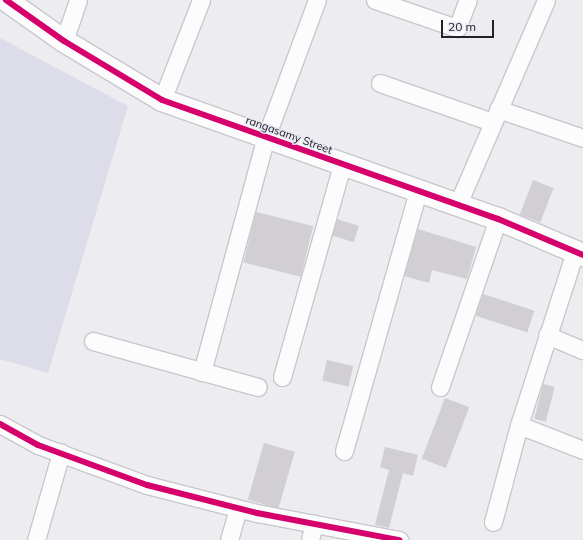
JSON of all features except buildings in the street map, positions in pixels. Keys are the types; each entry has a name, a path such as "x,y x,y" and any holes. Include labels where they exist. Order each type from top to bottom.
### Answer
{"street":[{"name":"rangasamy Street","path":"6,0 64,40 162,100 457,206 498,219 579,254"},
{"path":"64,40 78,0"},
{"path":"162,100 201,0"},
{"path":"202,372 266,137 317,0"},
{"path":"384,1 457,28 468,0"},
{"path":"457,206 495,115 546,0"},
{"path":"380,83 495,115 583,137"},
{"path":"282,377 342,165"},
{"path":"344,451 418,192"},
{"path":"440,387 498,219"},
{"path":"493,522 519,425 547,335 579,254"},
{"path":"547,335 583,350"},
{"path":"93,341 202,372 258,386"},
{"path":"0,424 38,445 147,485 238,509 399,540"},
{"path":"519,425 583,450"},
{"path":"36,540 61,453"},
{"path":"229,540 238,509"},
{"path":"310,540 314,523"}],"shaded area":[{"path":"0,38 128,106 48,373 0,359"}],"cycle path":[{"path":"6,0 64,41 162,100 498,219 583,255"},
{"path":"0,424 38,445 147,485 257,513 399,540"}]}
